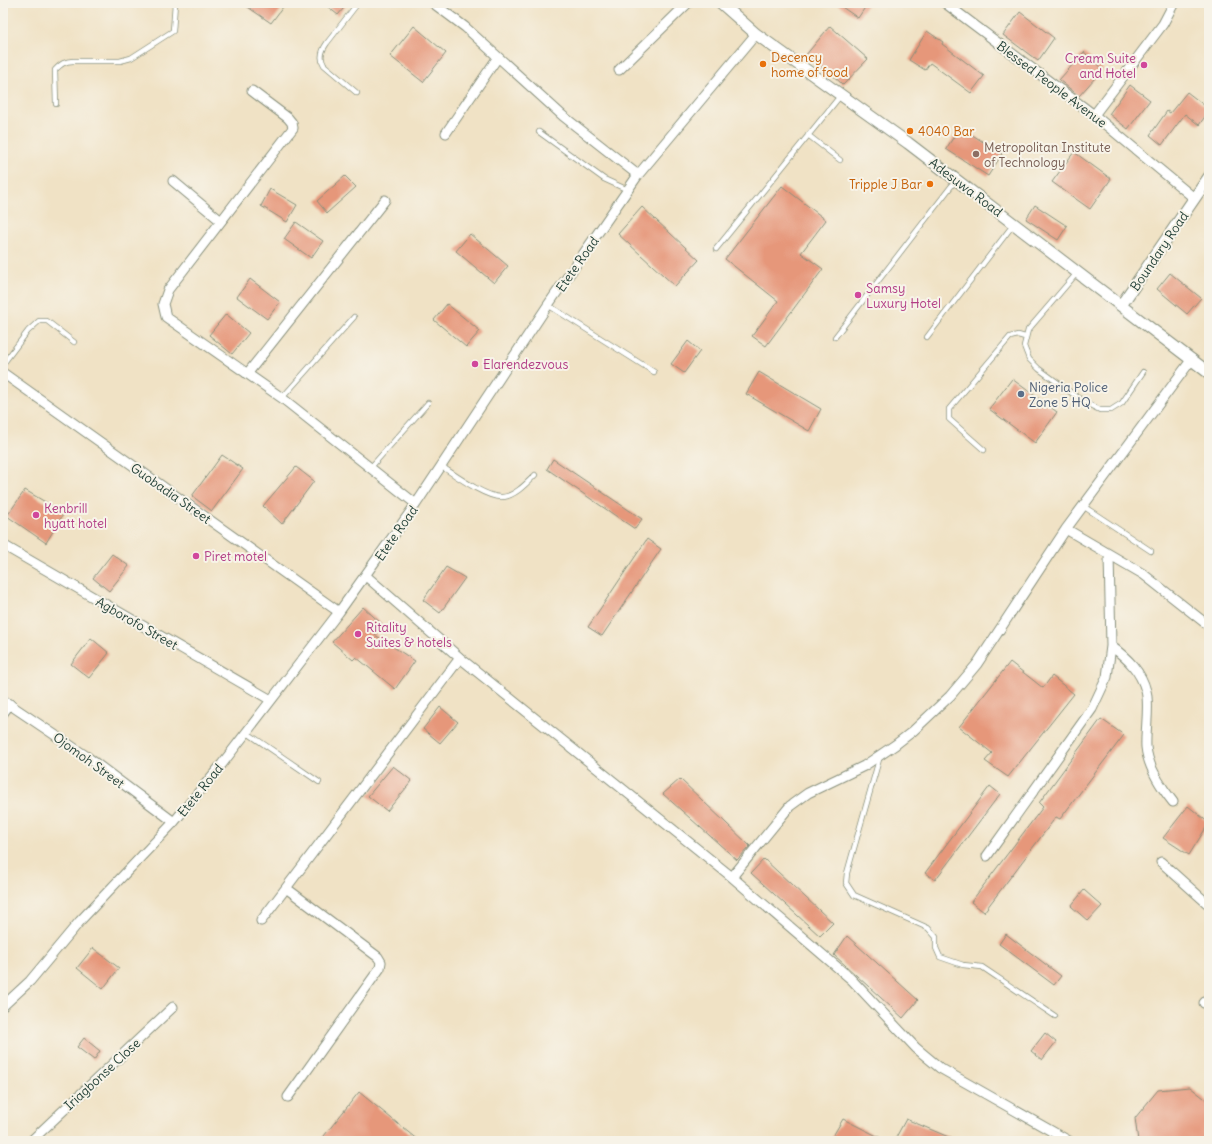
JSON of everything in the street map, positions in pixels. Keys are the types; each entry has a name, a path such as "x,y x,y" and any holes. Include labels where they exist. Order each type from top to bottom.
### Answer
{"street":[{"path":"432,3 465,27 563,116 638,175"},
{"path":"619,70 688,3"},
{"name":"Adesuwa Road","path":"721,3 756,34 1078,271 1209,373"},
{"name":"Blessed People Avenue","path":"945,3 1094,115 1194,198"},
{"path":"1094,115 1163,24 1174,3"},
{"name":"Etete Road","path":"3,1006 30,981 80,921 174,822 271,700 366,576 416,504 548,305 638,175 756,34"},
{"path":"446,133 498,57"},
{"path":"252,91 288,118 292,123 293,128 168,290 164,304 166,317 282,398 416,504"},
{"name":"Boundary Road","path":"1122,304 1209,177"},
{"path":"173,181 221,221"},
{"path":"246,374 385,200"},
{"path":"732,877 790,806 808,793 864,766 881,755 914,731 950,696 972,669 1066,529 1192,359"},
{"name":"Guobadia Street","path":"3,373 339,612"},
{"path":"1066,529 1143,574 1209,626"},
{"name":"Agborofo Street","path":"3,545 271,700"},
{"path":"988,856 1092,709 1107,677 1111,646 1109,555"},
{"path":"366,576 460,658 732,877 851,979 916,1048 940,1068 1069,1141"},
{"path":"1111,646 1130,660 1147,692 1146,748 1152,768 1164,790 1173,802"},
{"path":"262,921 460,658"},
{"path":"3,713 6,702"},
{"name":"Ojomoh Street","path":"6,702 86,756 174,822"},
{"path":"1160,862 1209,905"},
{"path":"286,888 378,957 382,962 380,968 288,1097"},
{"name":"Iriagbonse Close","path":"31,1141 173,1008"}],"lane":[{"path":"56,104 56,70 60,65 66,61 120,61 131,58 173,31 175,3"},
{"path":"357,93 324,65 321,60 323,49 327,42 358,3"},
{"path":"716,249 840,95"},
{"path":"539,132 604,180 628,190"},
{"path":"808,134 840,160"},
{"path":"835,337 956,180"},
{"path":"927,337 1014,224"},
{"path":"1078,271 1028,330 1025,337 1024,346 1029,359 1039,369 1084,402 1100,410 1111,410 1122,403 1144,372"},
{"path":"548,305 654,372"},
{"path":"282,398 354,317"},
{"path":"3,364 28,331 39,321 47,322 74,342"},
{"path":"984,450 949,419 949,409 1010,337 1018,335 1025,337"},
{"path":"371,467 428,403"},
{"path":"441,466 487,494 503,497 510,495 535,475"},
{"path":"1083,506 1151,551"},
{"path":"246,732 319,782"},
{"path":"881,755 846,884 854,895 928,928 936,937 936,948 940,957 963,965 982,967 1055,1016"}],"building":[{"path":"242,3 286,3 271,23"},
{"path":"323,3 348,3 338,15"},
{"path":"836,3 868,3 858,18"},
{"path":"1020,12 1054,38 1038,61 1003,35"},
{"path":"414,26 446,53 423,82 390,56"},
{"path":"830,26 868,59 843,85 823,66 821,69 805,56"},
{"path":"927,31 943,42 942,44 984,76 971,93 930,63 925,70 909,60"},
{"path":"1084,52 1103,69 1079,96 1059,80"},
{"path":"1130,85 1150,100 1128,129 1109,114"},
{"path":"1187,92 1209,109 1209,111 1199,125 1185,114 1162,145 1150,135 1167,111 1170,113"},
{"path":"960,127 1002,154 988,176 946,149"},
{"path":"1074,152 1111,179 1090,209 1052,182"},
{"path":"345,176 356,187 327,213 317,201"},
{"path":"782,186 826,220 801,253 823,269 766,346 752,336 778,301 725,259"},
{"path":"270,189 297,205 287,222 261,206"},
{"path":"1035,205 1067,226 1058,240 1026,219"},
{"path":"642,207 699,260 675,286 618,234"},
{"path":"296,222 323,241 311,258 284,239"},
{"path":"470,234 508,266 494,283 456,251"},
{"path":"1170,273 1201,298 1187,314 1157,289"},
{"path":"250,279 280,302 267,319 237,297"},
{"path":"447,304 480,331 466,347 434,320"},
{"path":"226,314 249,333 232,354 209,335"},
{"path":"688,341 700,351 684,373 671,364"},
{"path":"759,372 821,409 809,431 746,394"},
{"path":"1012,379 1057,412 1035,443 989,409"},
{"path":"222,455 243,469 212,511 192,496"},
{"path":"553,459 642,519 635,529 547,469"},
{"path":"296,467 314,481 282,524 263,506"},
{"name":"Kenbrill hyatt hotel","path":"25,490 64,513 46,543 7,516"},
{"path":"647,539 661,549 602,636 588,627"},
{"path":"112,554 129,566 109,591 93,578"},
{"path":"446,567 465,578 440,613 423,600"},
{"path":"363,607 383,625 375,635 415,661 395,689 356,657 353,660 332,642"},
{"path":"91,638 109,653 89,678 71,664"},
{"path":"1010,662 1043,688 1052,676 1074,694 1008,777 985,761 992,753 959,727"},
{"path":"440,707 458,722 440,743 423,729"},
{"path":"1101,719 1124,735 1060,819 1056,817 984,912 971,902 1043,807 1039,803"},
{"path":"393,766 412,781 387,811 368,796"},
{"path":"680,779 750,846 737,860 663,794"},
{"path":"990,786 1000,794 935,880 925,873"},
{"path":"1188,806 1209,823 1189,855 1163,838"},
{"path":"764,859 833,923 820,936 751,873"},
{"path":"1084,890 1102,906 1088,921 1071,906"},
{"path":"1006,934 1061,976 1054,985 999,944"},
{"path":"847,936 918,1000 903,1018 834,955"},
{"path":"93,948 119,968 103,989 77,968"},
{"path":"1045,1033 1056,1042 1042,1060 1031,1051"},
{"path":"84,1038 100,1051 94,1060 77,1047"},
{"path":"1190,1087 1209,1102 1209,1141 1138,1141 1135,1118 1158,1090"},
{"path":"359,1092 419,1141 320,1141"},
{"path":"843,1119 887,1141 830,1141"},
{"path":"906,1119 958,1141 894,1141"}],"place":[{"name":"Decency home of food","path":"763,64"},
{"name":"Cream Suite and Hotel","path":"1144,65"},
{"name":"4040 Bar","path":"910,131"},
{"name":"Metropolitan Institute of Technology","path":"976,154"},
{"name":"Tripple J Bar","path":"930,184"},
{"name":"Samsy Luxury Hotel","path":"858,295"},
{"name":"Elarendezvous","path":"475,364"},
{"name":"Nigeria Police Zone 5 HQ","path":"1021,394"},
{"name":"Kenbrill hyatt hotel","path":"36,515"},
{"name":"Piret motel","path":"196,556"},
{"name":"Ritality Suites & hotels","path":"358,634"}]}
